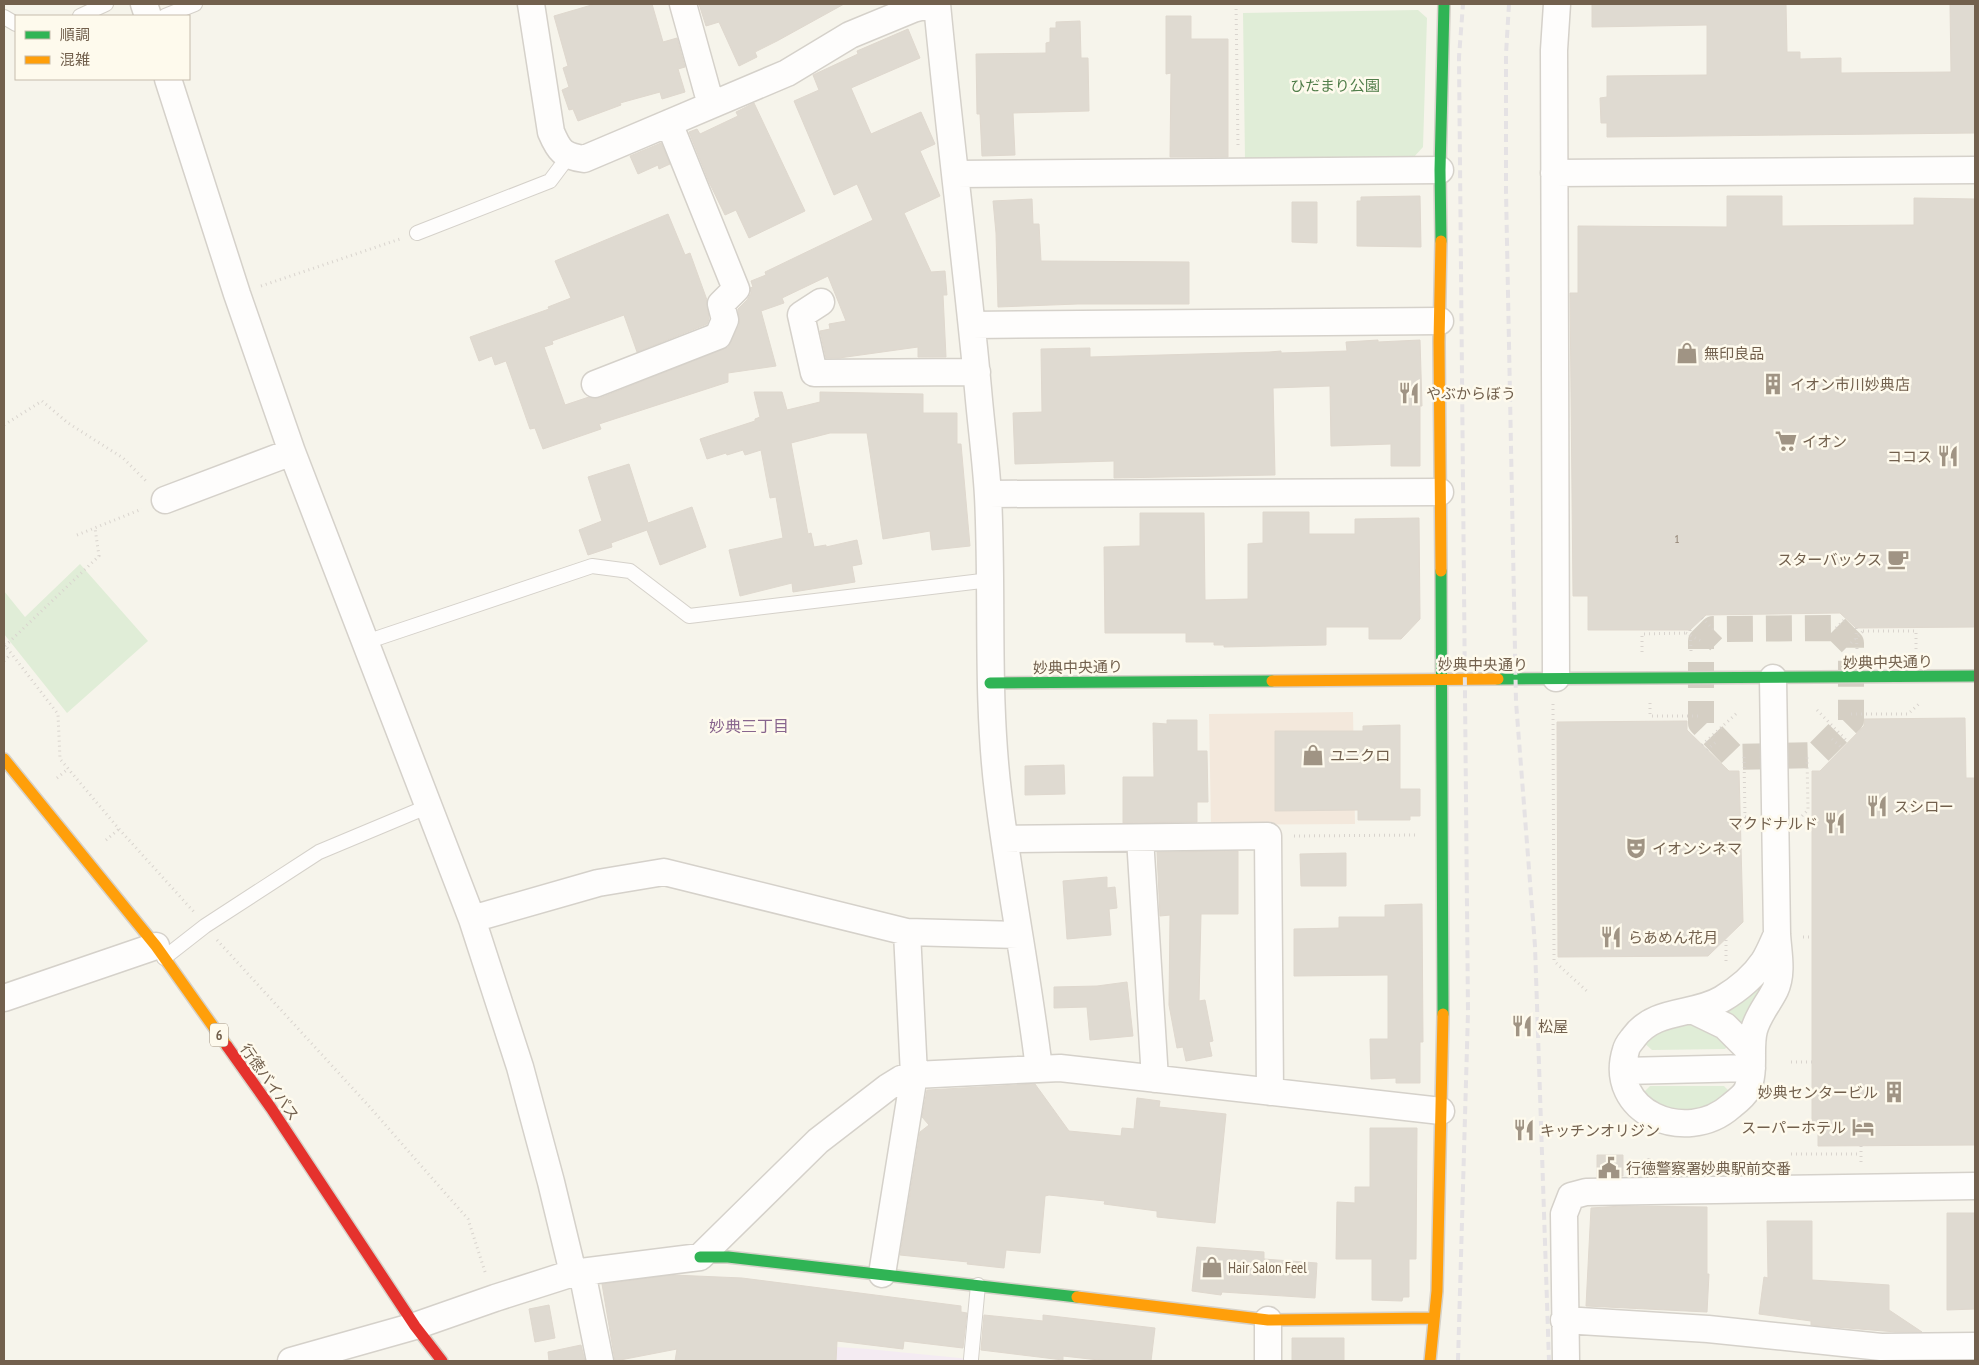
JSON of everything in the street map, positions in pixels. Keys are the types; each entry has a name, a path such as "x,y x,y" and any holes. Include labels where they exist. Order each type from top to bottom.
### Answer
{"street":[{"path":"531,4 551,132 557,146 568,157 584,159 787,73 850,36 912,9 932,4"},
{"path":"683,4 711,106"},
{"path":"937,4 946,106 956,174 988,494 990,683 993,747 1004,839 1039,1069"},
{"path":"1430,1361 1437,1291 1444,984 1440,492 1440,321 1442,268 1440,170 1444,4"},
{"path":"1554,691 1554,50 1557,4"},
{"path":"168,80 236,294 292,452 472,919 520,1067 578,1273 600,1361"},
{"path":"595,384 718,336 725,320 721,304 736,289 669,123"},
{"path":"956,174 1440,170"},
{"path":"1554,173 1975,170"},
{"path":"821,302 801,315 814,373 976,372"},
{"path":"972,325 1440,321"},
{"path":"165,500 292,452"},
{"path":"988,494 1440,492"},
{"name":"妙典中央通り","path":"990,683 1443,678 1554,691 1773,678 1975,676"},
{"path":"1773,678 1779,971 1775,989 1762,1011 1754,1031 1747,1091 1721,1115 1701,1122 1682,1124 1659,1119 1643,1108 1628,1093 1623,1070 1626,1049 1637,1032 1652,1020 1674,1013 1694,1011 1721,1000 1743,984 1764,961 1777,934"},
{"name":"行徳バイパス","path":"4,759 160,952 271,1108 415,1326 442,1361"},
{"path":"1004,839 1268,836 1270,1092"},
{"path":"1140,838 1155,1079"},
{"path":"472,919 598,883 664,872 907,932 1018,934"},
{"path":"882,1274 914,1075 907,932"},
{"path":"4,998 160,952"},
{"path":"1694,1011 1725,1026 1752,1061"},
{"path":"1623,1070 1752,1061"},
{"path":"700,1257 818,1142 888,1087 901,1079 914,1075 1060,1068 1441,1111"},
{"path":"1566,1361 1564,1214 1571,1196 1586,1192 1975,1186"},
{"path":"291,1361 415,1326 495,1298 578,1273 700,1257 728,1257 882,1274 1268,1320 1434,1318"},
{"path":"1268,1320 1268,1361"},
{"path":"1564,1320 1708,1329 1881,1347 1975,1346"}],"lane":[{"path":"82,15 106,4"},
{"path":"168,15 195,4"},
{"path":"4,17 15,23"},
{"path":"417,233 550,181 568,157"},
{"path":"366,642 592,566 630,571 689,616 990,580"},
{"path":"160,952 205,926 320,852 429,806"},
{"path":"971,1359 978,1285"}],"path":[{"path":"1236,4 1238,171"},
{"path":"236,294 417,233"},
{"path":"4,425 42,401 68,423 123,458 165,500 77,535"},
{"path":"95,528 99,556 5,645 58,714 60,759 205,926 468,1219 488,1280"},
{"path":"1702,618 1712,629"},
{"path":"1836,628 1846,618"},
{"path":"1856,628 1857,650"},
{"path":"1690,630 1691,651"},
{"path":"1851,643 1863,631 1916,631 1916,649"},
{"path":"1642,652 1642,634 1686,633 1701,642"},
{"path":"4,661 12,654"},
{"path":"1554,691 1554,962 1589,993"},
{"path":"1851,714 1908,714 1921,702"},
{"path":"1650,703 1650,716 1702,716"},
{"path":"1817,710 1848,742"},
{"path":"1702,745 1737,713"},
{"path":"1832,739 1842,748"},
{"path":"1707,750 1718,740"},
{"path":"1744,756 1745,811"},
{"path":"1802,816 1808,810 1807,756"},
{"path":"57,778 68,769"},
{"path":"106,840 119,829"},
{"path":"1268,836 1424,835"},
{"path":"1803,937 1813,937"},
{"path":"1726,938 1726,961"},
{"path":"1792,1062 1812,1062"},
{"path":"1791,1154 1861,1154"}],"shaded area":[{"path":"1353,712 1355,824 1211,825 1209,714"},
{"path":"743,1341 868,1349 990,1361 742,1361"}],"green space":[{"name":"ひだまり公園","path":"1418,10 1427,18 1423,147 1413,158 1245,160 1243,13"},
{"path":"80,564 148,641 67,713 4,634 4,591 25,617"},
{"path":"1769,970 1761,992 1750,1005 1743,1033 1715,1013"},
{"path":"1686,1020 1732,1041 1725,1049 1652,1050 1643,1042 1655,1031"},
{"path":"1650,1086 1724,1086 1731,1093 1720,1104 1675,1114 1642,1094"}],"building":[{"path":"595,4 652,4 663,42 677,38 685,67 678,69 685,92 662,99 660,92 620,103 621,105 578,121 573,109 569,110 562,90 569,87 563,68 568,66 554,16"},
{"path":"699,4 844,4 755,52 757,57 739,66 719,22 706,26"},
{"path":"1592,4 1786,4 1787,52 1800,52 1800,59 1841,58 1841,73 1951,72 1950,4 1975,4 1975,133 1607,137 1607,123 1601,123 1600,98 1607,97 1607,76 1707,75 1707,25 1592,27"},
{"path":"1166,16 1191,16 1191,39 1228,39 1228,157 1170,157 1171,73 1166,74"},
{"path":"1080,21 1081,58 1088,58 1089,111 1013,113 1015,155 982,156 980,114 977,114 976,54 1046,53 1046,43 1050,42 1050,28 1056,28 1056,22"},
{"path":"908,29 920,58 851,88 871,134 921,112 935,144 920,151 940,196 904,213 931,272 945,271 947,295 943,295 946,357 918,357 918,347 839,358 826,358 820,331 830,329 829,324 846,321 828,276 782,298 784,303 761,311 776,366 728,373 728,382 599,424 601,429 543,449 535,428 530,429 506,361 495,365 492,356 479,361 470,337 549,309 548,307 571,298 555,261 668,214 685,255 690,253 707,300 709,319 707,324 637,352 624,315 552,341 553,344 544,347 565,405 589,397 600,398 728,347 739,325 738,309 751,293 750,288 753,287 751,281 766,275 765,272 873,220 857,184 834,195 794,101 819,90 813,75 858,54 857,51"},
{"path":"754,103 805,211 749,238 736,210 725,215 709,182 689,132 697,129 700,134 738,116 736,112"},
{"path":"661,143 670,164 659,169 658,165 638,174 630,156"},
{"path":"1420,196 1421,247 1357,246 1357,201 1361,201 1361,197"},
{"name":"イオン市川妙典店","path":"1727,196 1782,196 1782,226 1914,225 1914,198 1975,199 1975,627 1856,628 1840,613 1706,615 1690,630 1588,630 1588,596 1573,596 1570,293 1578,293 1578,226 1727,227"},
{"path":"1032,199 1033,224 1039,224 1041,261 1189,262 1189,304 1078,304 998,307 993,201"},
{"path":"1292,202 1317,202 1317,243 1292,242"},
{"path":"1378,340 1378,342 1420,340 1422,406 1420,406 1420,466 1391,466 1391,444 1331,446 1330,386 1273,388 1275,475 1114,478 1114,461 1015,464 1013,413 1042,412 1041,349 1090,348 1090,357 1281,351 1281,353 1347,351 1346,342"},
{"path":"754,392 782,392 787,410 820,402 820,392 923,394 923,413 957,413 957,444 961,444 970,546 932,550 930,531 883,539 867,433 830,433 791,443 808,534 811,533 814,547 826,545 826,547 857,540 862,564 852,566 855,582 793,592 792,583 740,596 729,550 783,538 776,497 770,498 761,450 745,455 743,450 707,459 700,439 755,421 755,419 760,417"},
{"path":"629,464 648,523 692,507 706,547 660,565 647,530 611,543 612,547 588,555 579,530 602,521 588,477"},
{"path":"1263,512 1309,512 1309,534 1355,534 1355,519 1419,518 1420,619 1401,639 1369,639 1369,627 1326,627 1326,645 1224,647 1224,645 1214,645 1214,642 1186,642 1186,633 1105,633 1104,547 1140,546 1140,513 1204,513 1205,600 1248,599 1248,544 1263,543"},
{"path":"1965,718 1966,778 1975,778 1975,1145 1818,1146 1818,1123 1812,1123 1812,771 1820,771 1864,726 1864,719"},
{"path":"1167,720 1197,720 1197,751 1207,751 1208,802 1197,802 1197,822 1123,823 1123,777 1154,777 1153,723 1167,724"},
{"path":"1687,721 1687,730 1729,771 1739,771 1743,922 1708,956 1558,957 1557,722"},
{"path":"1400,725 1400,789 1420,789 1420,816 1410,816 1410,820 1358,820 1358,810 1275,811 1275,731 1363,731 1363,726"},
{"path":"1064,765 1065,794 1025,795 1025,766"},
{"path":"1238,851 1238,914 1201,914 1199,1001 1205,1000 1213,1041 1209,1042 1212,1056 1186,1061 1183,1047 1177,1048 1169,1005 1170,915 1160,916 1157,852"},
{"path":"1346,853 1346,886 1301,886 1300,854"},
{"path":"1107,877 1107,888 1115,887 1117,908 1109,909 1111,935 1067,939 1063,881"},
{"path":"1422,904 1423,1042 1420,1042 1420,1083 1396,1083 1396,1078 1371,1079 1370,1039 1388,1039 1388,975 1294,976 1294,929 1339,928 1339,917 1385,917 1385,905"},
{"path":"1127,982 1133,1036 1090,1040 1087,1007 1054,1008 1054,987 1097,986"},
{"path":"1035,1084 1069,1131 1121,1136 1122,1128 1134,1129 1137,1098 1160,1101 1159,1107 1226,1114 1215,1223 1157,1217 1157,1211 1104,1204 1105,1201 1049,1195 1045,1196 1040,1253 1006,1250 1004,1268 900,1255 920,1132 929,1125 922,1117 927,1090"},
{"path":"1370,1128 1417,1128 1416,1259 1409,1259 1409,1297 1403,1297 1402,1301 1372,1300 1372,1259 1336,1259 1337,1202 1355,1203 1355,1187 1370,1187"},
{"path":"1597,1155 1623,1155 1623,1176 1597,1177"},
{"path":"1622,1206 1707,1207 1707,1274 1709,1274 1707,1312 1586,1306 1591,1208"},
{"path":"1947,1213 1975,1213 1975,1309 1947,1310"},
{"path":"1767,1221 1812,1221 1812,1280 1889,1285 1889,1310 1922,1332 1896,1332 1811,1325 1811,1321 1759,1314 1764,1277 1768,1278"},
{"path":"1197,1247 1264,1252 1264,1259 1317,1263 1315,1298 1222,1292 1221,1295 1192,1291"},
{"path":"673,1275 742,1278 961,1306 961,1312 967,1313 963,1348 904,1341 903,1349 837,1341 836,1361 675,1361 677,1349 615,1361 602,1284"},
{"path":"549,1305 555,1338 535,1342 529,1309"},
{"path":"984,1315 1043,1321 1043,1315 1155,1328 1151,1361 1108,1361 1063,1356 1063,1360 981,1350"},
{"path":"1292,1338 1344,1338 1344,1361 1292,1361"},
{"path":"581,1345 585,1361 549,1361 548,1352"}],"tunnel":[{"path":"1836,628 1851,643 1851,720 1816,755 1734,757 1701,723 1701,641 1713,629 1836,628"}],"railway":[{"path":"1458,1361 1468,1012 1459,57 1463,4"},
{"path":"1509,4 1506,54 1506,191 1516,702 1535,946 1549,1361"}],"traffic: fast":[{"path":"1441,241 1440,170 1444,4"},
{"path":"1441,571 1443,1014"},
{"path":"1498,679 1975,676"},
{"path":"990,683 1272,681"},
{"path":"700,1257 728,1257 1077,1297"}],"traffic: slow":[{"path":"1441,241 1439,342 1441,571"},
{"path":"1272,681 1498,679"},
{"path":"4,759 156,946 227,1046"},
{"path":"1430,1361 1437,1291 1443,1014"},
{"path":"1077,1297 1268,1320 1433,1318"}],"traffic: jam":[{"path":"227,1046 271,1108 415,1326 442,1361"}],"place":[{"name":"無印良品","path":"1687,353"},
{"name":"イオン市川妙典店","path":"1773,384"},
{"name":"やぶからぼう","path":"1409,393"},
{"name":"イオン","path":"1786,441"},
{"name":"ココス","path":"1948,456"},
{"name":"スターバックス","path":"1898,559"},
{"name":"ユニクロ","path":"1313,755"},
{"name":"スシロー","path":"1877,806"},
{"name":"マクドナルド","path":"1835,823"},
{"name":"イオンシネマ","path":"1636,848"},
{"name":"らあめん花月","path":"1611,937"},
{"name":"松屋","path":"1522,1026"},
{"name":"妙典センタービル","path":"1894,1092"},
{"name":"スーパーホテル","path":"1863,1127"},
{"name":"キッチンオリジン","path":"1524,1130"},
{"name":"行徳警察署妙典駅前交番","path":"1609,1168"},
{"name":"Hair Salon Feel","path":"1212,1267"}],"district":[{"name":"妙典三丁目","path":"749,726"}]}
